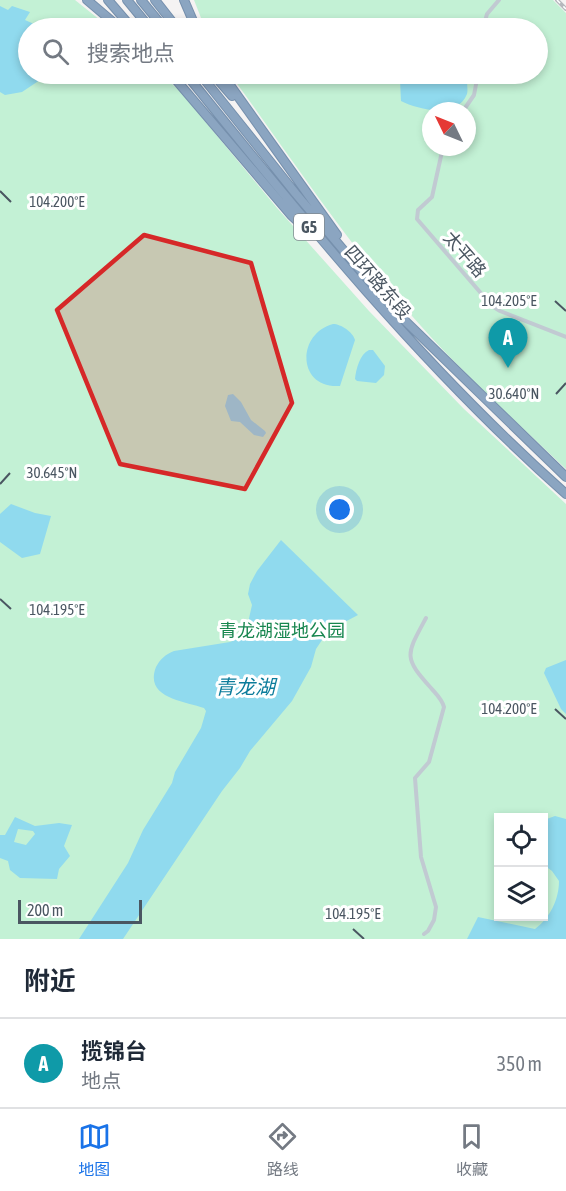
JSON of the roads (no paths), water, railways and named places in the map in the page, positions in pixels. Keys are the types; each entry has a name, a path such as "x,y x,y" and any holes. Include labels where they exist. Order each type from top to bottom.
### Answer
{"highway":[{"path":"87,0 108,18"},
{"path":"108,0 123,18"},
{"path":"127,0 142,18"},
{"path":"141,0 156,18"},
{"path":"155,0 169,18"},
{"path":"184,0 192,18"},
{"path":"181,84 291,215 339,262"},
{"name":"四环路东段","path":"194,84 339,262 440,373 566,494"},
{"name":"四环路东段","path":"208,84 395,311 566,477"},
{"path":"222,84 263,131"},
{"path":"229,84 372,285"}],"street":[{"path":"486,18 499,0"},
{"path":"469,102 474,95 476,84"},
{"name":"太平路","path":"441,156 432,197 418,210 417,219 492,306 566,337"},
{"path":"424,934 434,920 435,907 421,858 415,778 429,762 444,707 441,700 416,673 410,660 411,650 426,618"}],"water":[{"path":"0,6 8,10 12,6 30,12 26,18 18,18 18,84 34,84 22,92 5,95 0,92"},
{"path":"400,84 467,84 467,94 462,102 422,102 422,108 401,101"},
{"path":"333,324 346,329 355,340 340,386 326,385 316,379 309,370 306,360 312,338"},
{"path":"369,350 373,350 385,366 384,375 376,383 355,379 357,366"},
{"path":"233,394 241,402 251,420 265,431 263,437 254,435 240,422 231,421 225,406 228,395"},
{"path":"11,504 51,516 40,554 22,558 0,542 0,514"},
{"name":"青龙湖","path":"281,540 358,615 339,625 322,640 316,649 311,667 292,701 250,751 123,939 79,939 128,863 143,830 172,783 175,772 201,728 206,711 204,708 177,700 161,692 156,686 154,677 156,667 164,657 174,651 230,642 245,636 252,605 248,594 250,584"},
{"path":"566,660 566,714 561,709 544,673 546,668"},
{"path":"555,816 566,819 566,939 467,939 478,917 535,929 543,921 548,921 559,881 548,868 548,819"},
{"path":"15,817 35,826 59,823 72,825 64,846 70,856 59,869 57,879 20,878 10,870 8,861 0,858 0,835 5,835","holes":["18,829 33,831 35,834 26,845 14,842"]}],"railway":[{"path":"557,0 566,9"}],"place":[{"name":"揽锦台","path":"508,368"}],"park label":[{"name":"青龙湖湿地公园","path":"282,630"}]}
